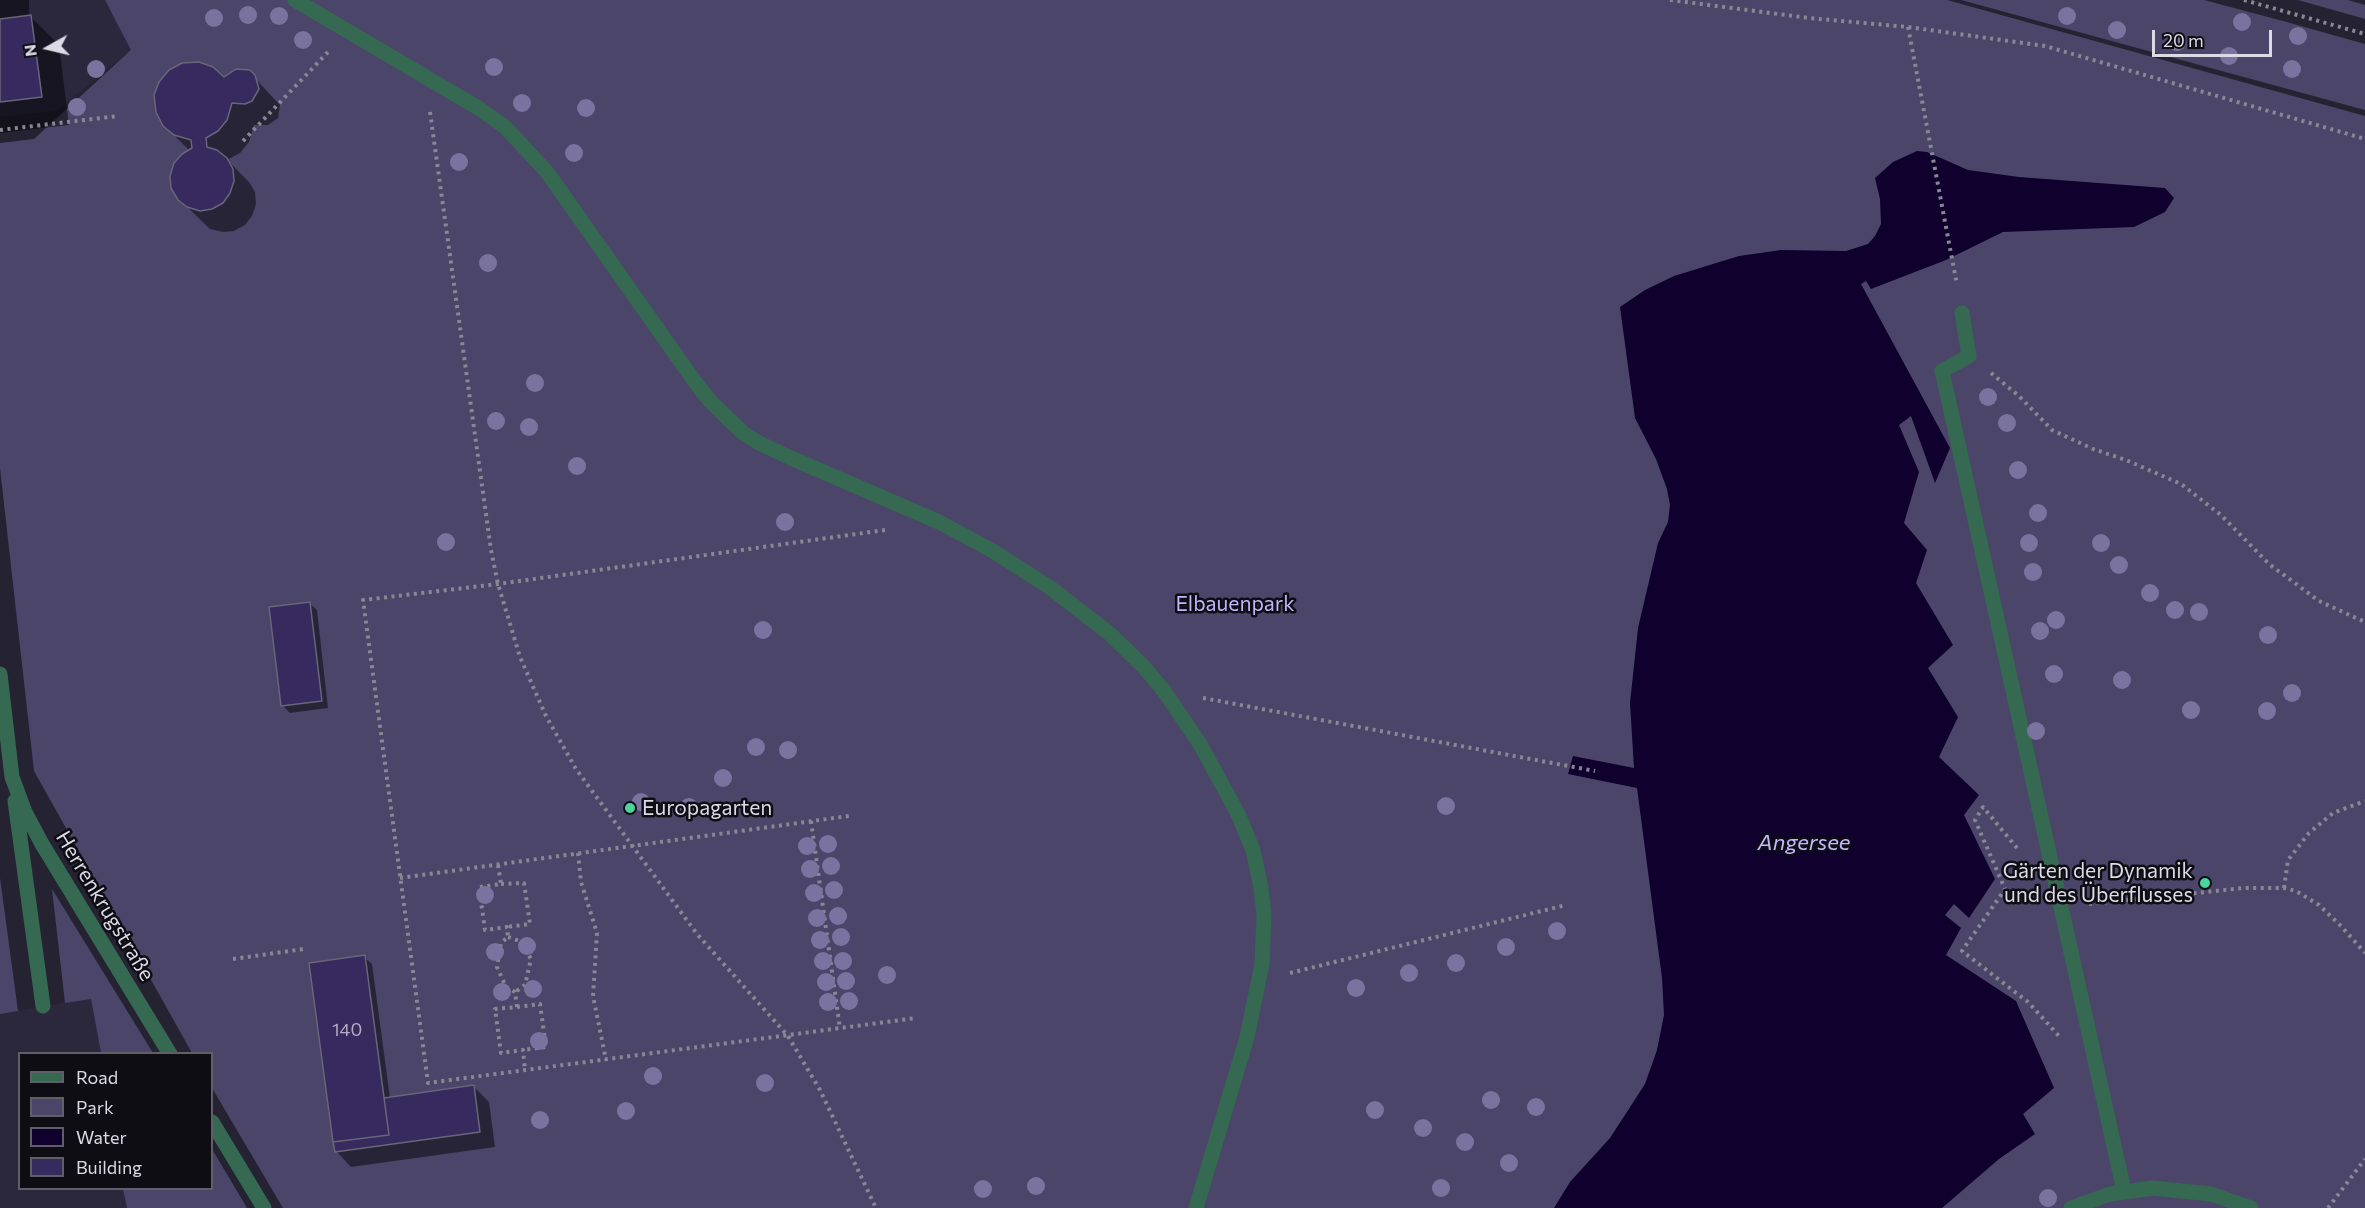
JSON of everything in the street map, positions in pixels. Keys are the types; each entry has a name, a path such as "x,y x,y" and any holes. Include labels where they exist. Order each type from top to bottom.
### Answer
{"street":[{"path":"296,0 490,115 521,142 547,172 695,382 710,401 743,433 791,458 939,522 993,552 1052,589 1110,634 1144,667 1164,691 1211,763 1238,814 1253,850 1264,916 1264,945 1259,981 1247,1037 1196,1208"},
{"path":"1962,313 1970,356 1942,371 2124,1191"},
{"name":"Herrenkrugstraße","path":"0,675 43,1006"},
{"name":"Herrenkrugstraße","path":"12,777 33,828 169,1052"},
{"path":"213,1124 264,1208"},
{"path":"2071,1208 2095,1198 2124,1191 2153,1188 2224,1197 2251,1208"}],"path":[{"path":"1670,0 1809,18 1908,27 2045,46 2365,139"},
{"path":"2244,0 2365,34"},
{"path":"1908,27 1962,313"},
{"path":"243,141 348,31"},
{"path":"424,76 491,550 498,584 520,657 560,744 576,769 697,934 788,1036 820,1090 876,1208"},
{"path":"0,130 118,116"},
{"path":"1970,356 2019,396 2052,430 2092,449 2126,460 2181,484 2221,515 2269,564 2319,601 2365,622"},
{"path":"892,529 498,584 363,600 428,1083 916,1018"},
{"path":"1164,691 1595,771"},
{"path":"2284,888 2289,860 2309,832 2333,813 2365,801"},
{"path":"2020,853 1983,807 1975,820 2005,889 1962,951 2028,1002 2066,1043"},
{"path":"400,878 849,816"},
{"path":"811,821 840,1029"},
{"path":"578,853 581,882 597,933 593,996 606,1060"},
{"path":"498,865 501,884"},
{"path":"524,883 530,924 507,927 485,930 479,887 524,883"},
{"path":"2062,907 2244,888 2284,888 2305,896 2319,905 2365,953"},
{"path":"1259,981 1566,905"},
{"path":"507,927 508,937"},
{"path":"508,937 501,943 497,967 506,987 515,992"},
{"path":"508,937 520,941 531,959 525,985 515,992"},
{"path":"233,959 304,949"},
{"path":"515,992 517,1007"},
{"path":"540,1004 546,1047 523,1050 501,1053 495,1009 540,1004"},
{"path":"523,1050 525,1070"},
{"path":"2328,1208 2365,1159"}],"shaded area":[{"path":"0,0 105,0 132,50 56,111 0,117"},
{"path":"91,998 101,1052 18,1052 18,1190 123,1190 127,1208 0,1208 0,1014"}],"green space":[{"name":"Elbauenpark","path":"105,0 1947,0 2365,116 2365,1208 283,1208 213,1090 213,1052 191,1052 34,771 0,468 0,143 34,139 131,50"},
{"path":"1961,0 2204,0 2283,21 2365,44 2365,110"},
{"path":"2298,0 2348,0 2365,5 2365,19"},
{"path":"0,878 18,1011 0,1014"},
{"path":"52,889 152,1052 101,1052 91,999 65,1003"},
{"path":"213,1151 247,1208 127,1208 123,1190 213,1190"}],"water":[{"name":"Angersee","path":"1917,151 1927,152 1968,170 2019,177 2165,188 2174,198 2165,212 2134,227 2003,232 1946,260 1871,289 1866,281 1861,284 1950,448 1935,483 1911,416 1899,425 1919,472 1904,523 1927,550 1916,583 1953,645 1928,668 1958,717 1939,757 1979,795 1964,815 1995,879 1969,918 1954,904 1945,915 1961,928 1946,955 2016,1001 2054,1088 2023,1114 2035,1134 1999,1159 1942,1208 1554,1208 1570,1182 1610,1138 1645,1084 1657,1050 1664,1015 1662,978 1637,788 1568,774 1573,756 1634,768 1630,703 1638,628 1658,543 1668,522 1670,505 1656,459 1635,418 1620,307 1645,290 1674,276 1739,256 1781,250 1846,251 1868,244 1881,224 1880,199 1875,178 1893,162"}],"building":[{"path":"31,15 42,97 0,102 0,19"},
{"path":"199,62 213,67 224,77 236,69 250,70 255,75 259,89 252,101 245,104 232,103 227,120 218,131 206,138 207,147 217,150 227,158 233,169 234,181 223,203 212,209 200,211 187,207 178,200 171,188 170,176 174,163 192,148 191,140 174,135 163,126 156,112 154,95 159,82 169,70 182,63"},
{"path":"310,602 322,701 281,706 269,607"},
{"path":"365,955 389,1135 333,1142 309,963"},
{"path":"474,1085 480,1132 335,1152 333,1142 389,1135 384,1098"}],"place":[{"name":"Europagarten","path":"630,808"},
{"name":"Gärten der Dynamik und des Überflusses","path":"2205,883"}]}
